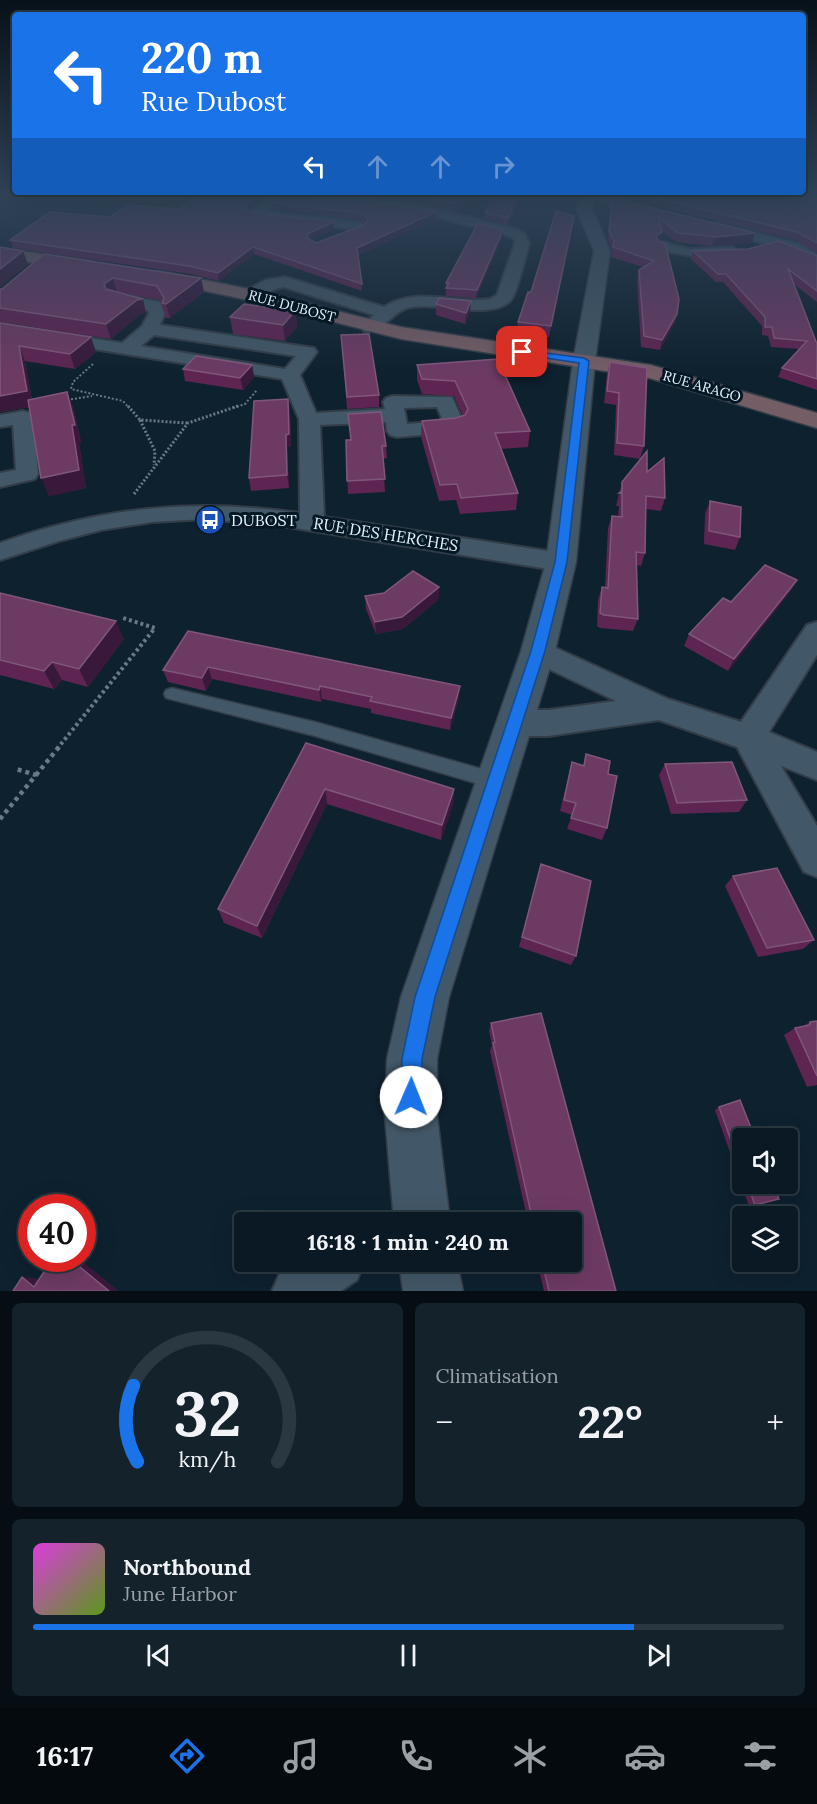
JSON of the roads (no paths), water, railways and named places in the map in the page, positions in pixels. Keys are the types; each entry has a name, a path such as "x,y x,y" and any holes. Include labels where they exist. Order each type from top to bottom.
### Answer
{"main road":[{"path":"4,254 40,265 100,267"},
{"name":"RUE DUBOST","path":"145,274 190,281 370,327 584,361"},
{"name":"RUE ARAGO","path":"584,361 675,378 817,422"}],"street":[{"path":"370,327 386,313 402,304 421,300 486,304 504,297 517,254"},
{"path":"420,1212 411,1116 412,1059 425,997 538,651 561,562 584,361 601,254"},
{"path":"249,295 272,283 285,282 386,313"},
{"path":"118,299 154,306 157,313 150,329 121,347"},
{"path":"0,329 281,373 308,352 150,329"},
{"path":"281,373 309,419 312,522"},
{"path":"309,419 396,415"},
{"path":"0,421 23,417 27,474 0,480"},
{"name":"RUE DES HERCHES","path":"0,552 67,530 139,516 206,512 312,522 561,562"},
{"path":"748,738 817,632"},
{"path":"538,651 658,708 748,738 817,766"},
{"path":"515,723 548,723 658,708"},
{"path":"748,738 817,860"},
{"path":"298,1291 325,1272"},
{"path":"429,1272 433,1291"}],"lane":[{"path":"171,694 315,729 496,781"}],"place":[{"name":"DUBOST","path":"210,520"}]}
